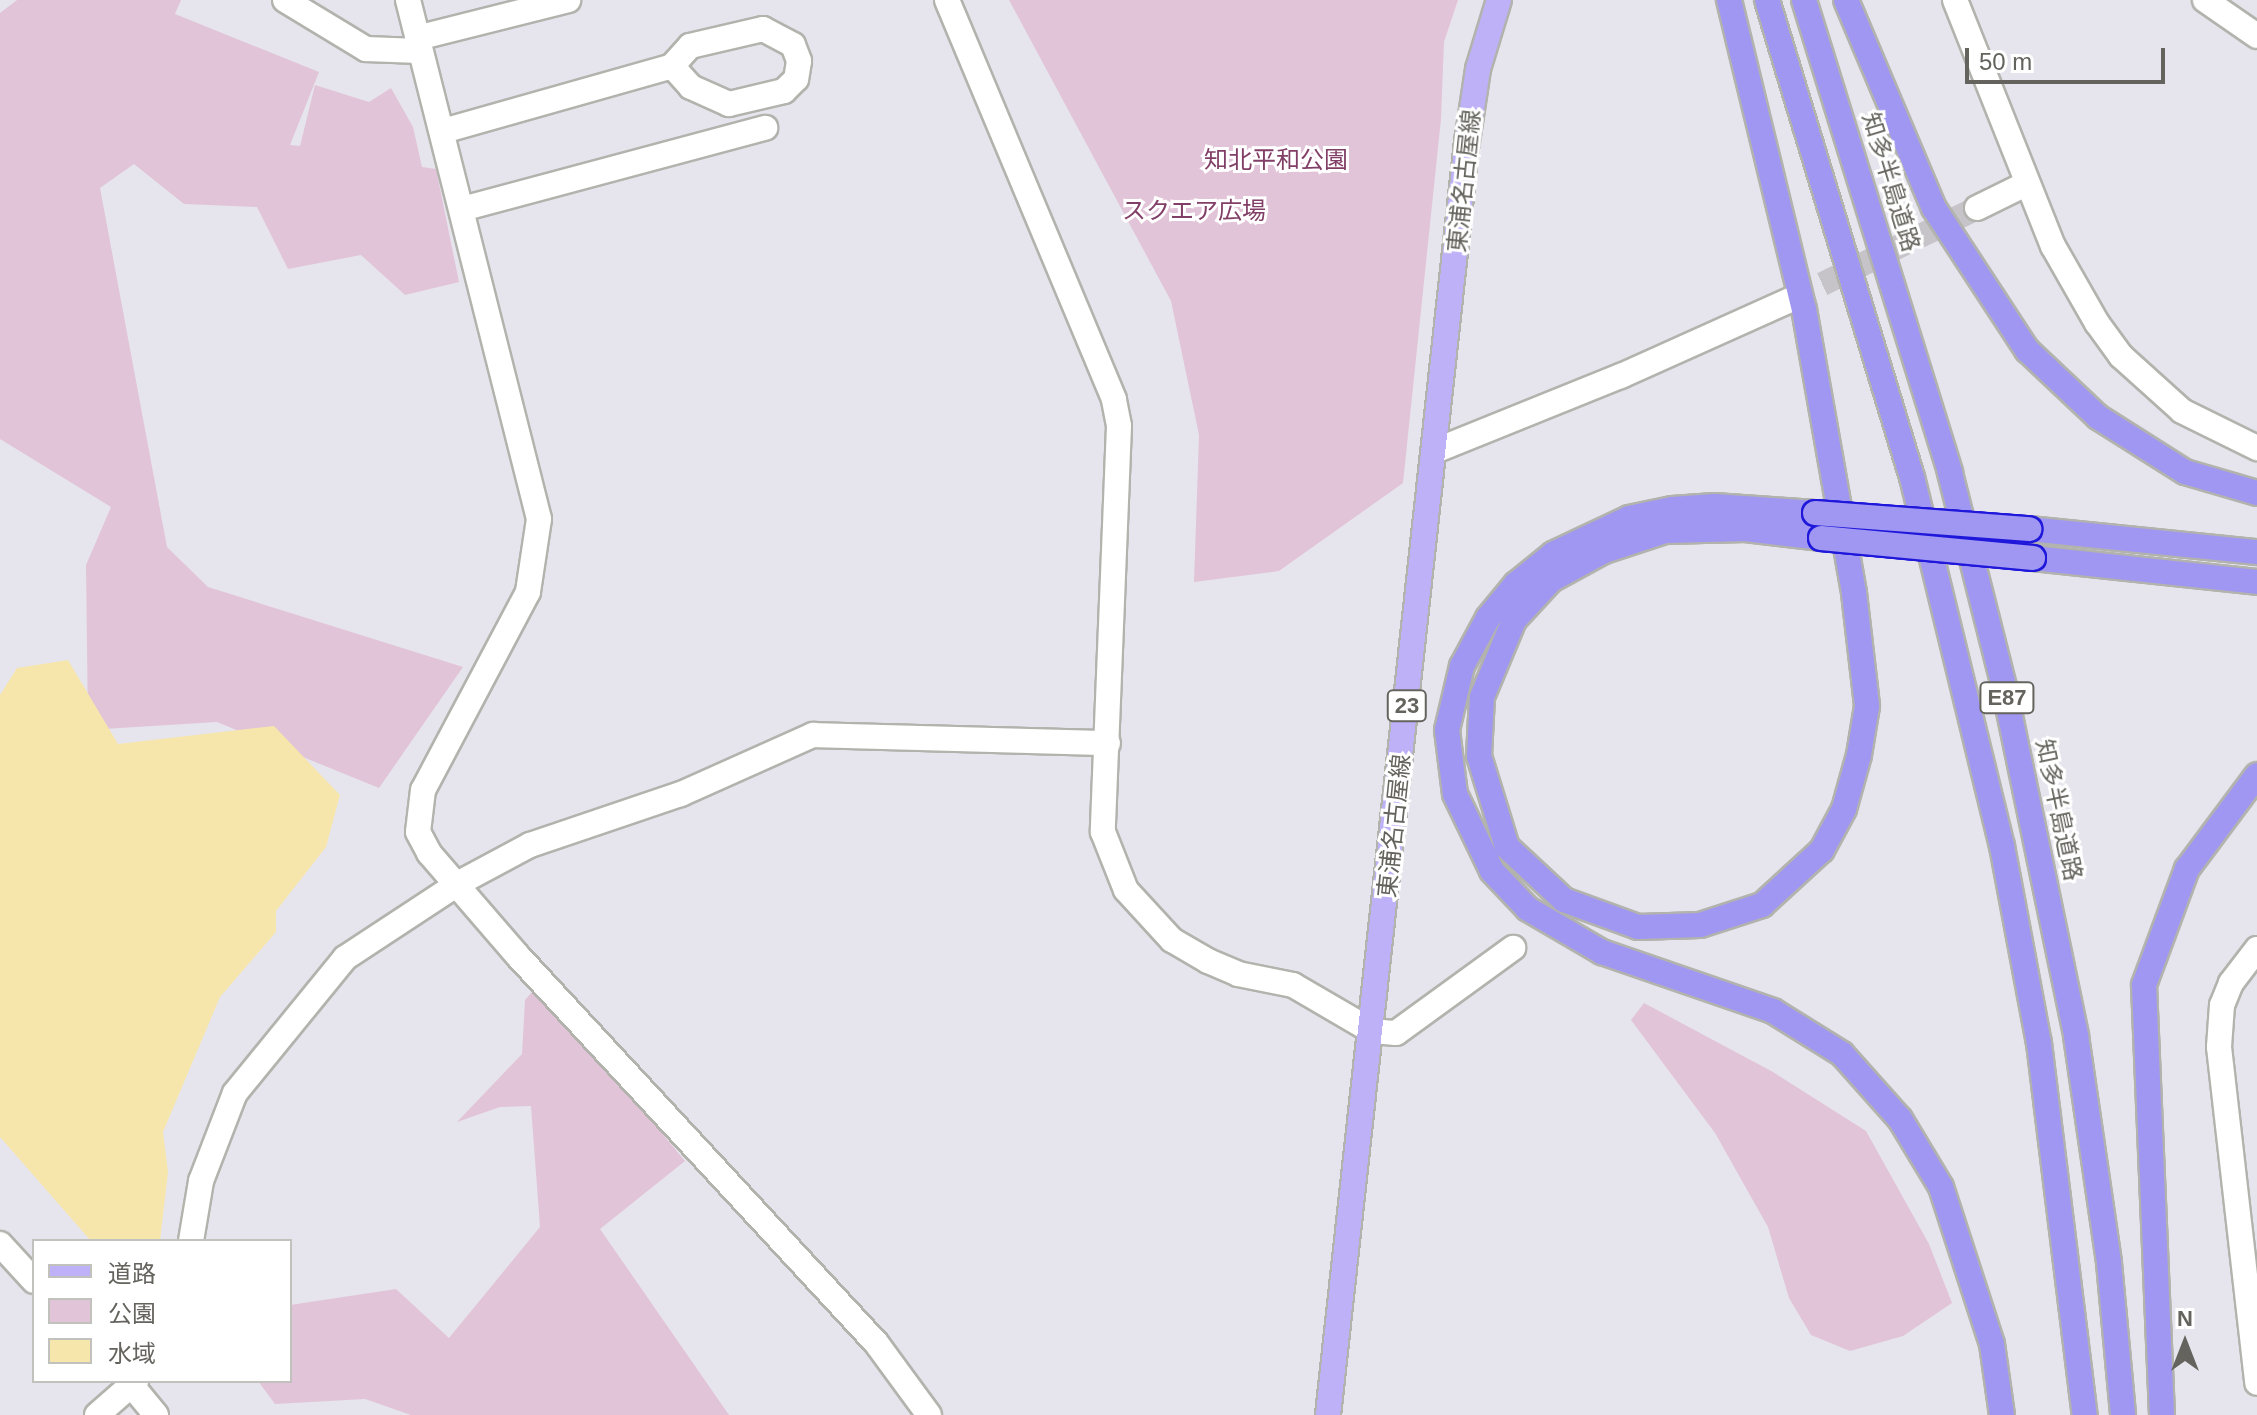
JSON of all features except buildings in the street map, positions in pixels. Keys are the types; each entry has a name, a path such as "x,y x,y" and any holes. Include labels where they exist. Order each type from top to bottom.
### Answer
{"highway":[{"path":"1729,0 1804,309 1854,593 1867,706 1859,755 1844,809 1822,850 1762,905 1700,925 1638,927 1564,900 1507,847 1479,756 1482,697 1514,620 1551,580 1604,551 1665,531 1745,529 1821,538 2033,558 2257,582"},
{"name":"E87","path":"1767,0 1912,477 2002,846 2039,1043 2085,1415"},
{"name":"知多半島道路","path":"1804,0 1950,473 2004,687 2076,1036 2109,1263 2123,1415"},
{"path":"1846,0 1934,208 2027,350 2098,417 2185,472 2257,493"},
{"path":"2002,1415 1992,1344 1941,1187 1900,1119 1842,1054 1773,1011 1602,952 1528,909 1492,871 1455,794 1447,730 1462,666 1488,618 1516,584 1553,554 1629,518 1672,509 1714,506 1815,513 2029,529 2257,552"},
{"path":"2162,1415 2144,985 2187,869 2257,775"}],"main road":[{"name":"東浦名古屋線","path":"1328,1415 1467,142 1478,69 1499,0"}],"street":[{"path":"285,0 366,49 395,54 418,44 568,0"},
{"path":"408,0 539,519 528,592 423,790 418,832 429,853 459,883 518,956 877,1344 929,1415"},
{"path":"947,0 1114,400 1119,426 1103,832 1126,890 1163,930 1208,961 1238,974 1293,985 1372,1031 1396,1033 1513,948"},
{"path":"1955,0 2026,184 2071,285 2121,356 2182,411 2257,448"},
{"path":"2205,0 2257,36"},
{"path":"443,131 672,66 690,46 763,29 793,45 799,61 796,79 784,91 729,104 691,87 672,66"},
{"path":"462,209 765,128"},
{"path":"1977,208 2026,184"},
{"path":"1435,451 1621,376 1790,300"},
{"path":"191,1239 201,1181 235,1093 345,958 459,883 530,845 681,794 813,735 1108,743"},
{"path":"2257,949 2231,983 2222,1005 2219,1047 2257,1383"},
{"path":"0,1244 32,1279"},
{"path":"97,1415 131,1383"},
{"path":"133,1383 156,1415"}],"green space":[{"path":"17,0 181,0 175,14 319,72 290,145 300,146 315,85 369,102 391,88 413,127 422,167 436,169 459,282 405,295 361,255 288,269 257,207 184,204 134,164 100,188 167,547 208,587 463,667 379,788 217,722 88,730 86,565 111,507 0,439 0,13"},
{"name":"知北平和公園","path":"1009,0 1458,0 1444,42 1441,119 1403,483 1279,571 1194,582 1199,435 1171,301"},
{"path":"538,985 685,1161 600,1229 729,1415 411,1415 365,1399 275,1404 259,1383 292,1383 292,1305 396,1289 449,1338 540,1227 531,1106 500,1107 457,1122 522,1054 525,1000"},
{"path":"1644,1003 1773,1072 1866,1131 1929,1244 1952,1303 1903,1336 1850,1351 1811,1335 1789,1298 1768,1227 1715,1133 1631,1020"}],"water":[{"path":"68,660 118,744 274,726 340,795 326,847 276,911 276,932 220,997 163,1132 168,1172 160,1239 89,1239 0,1137 0,695 17,668"}],"tunnel":[{"path":"1790,300 1977,208"}],"park label":[{"name":"スクエア広場","path":"1194,211"}]}
